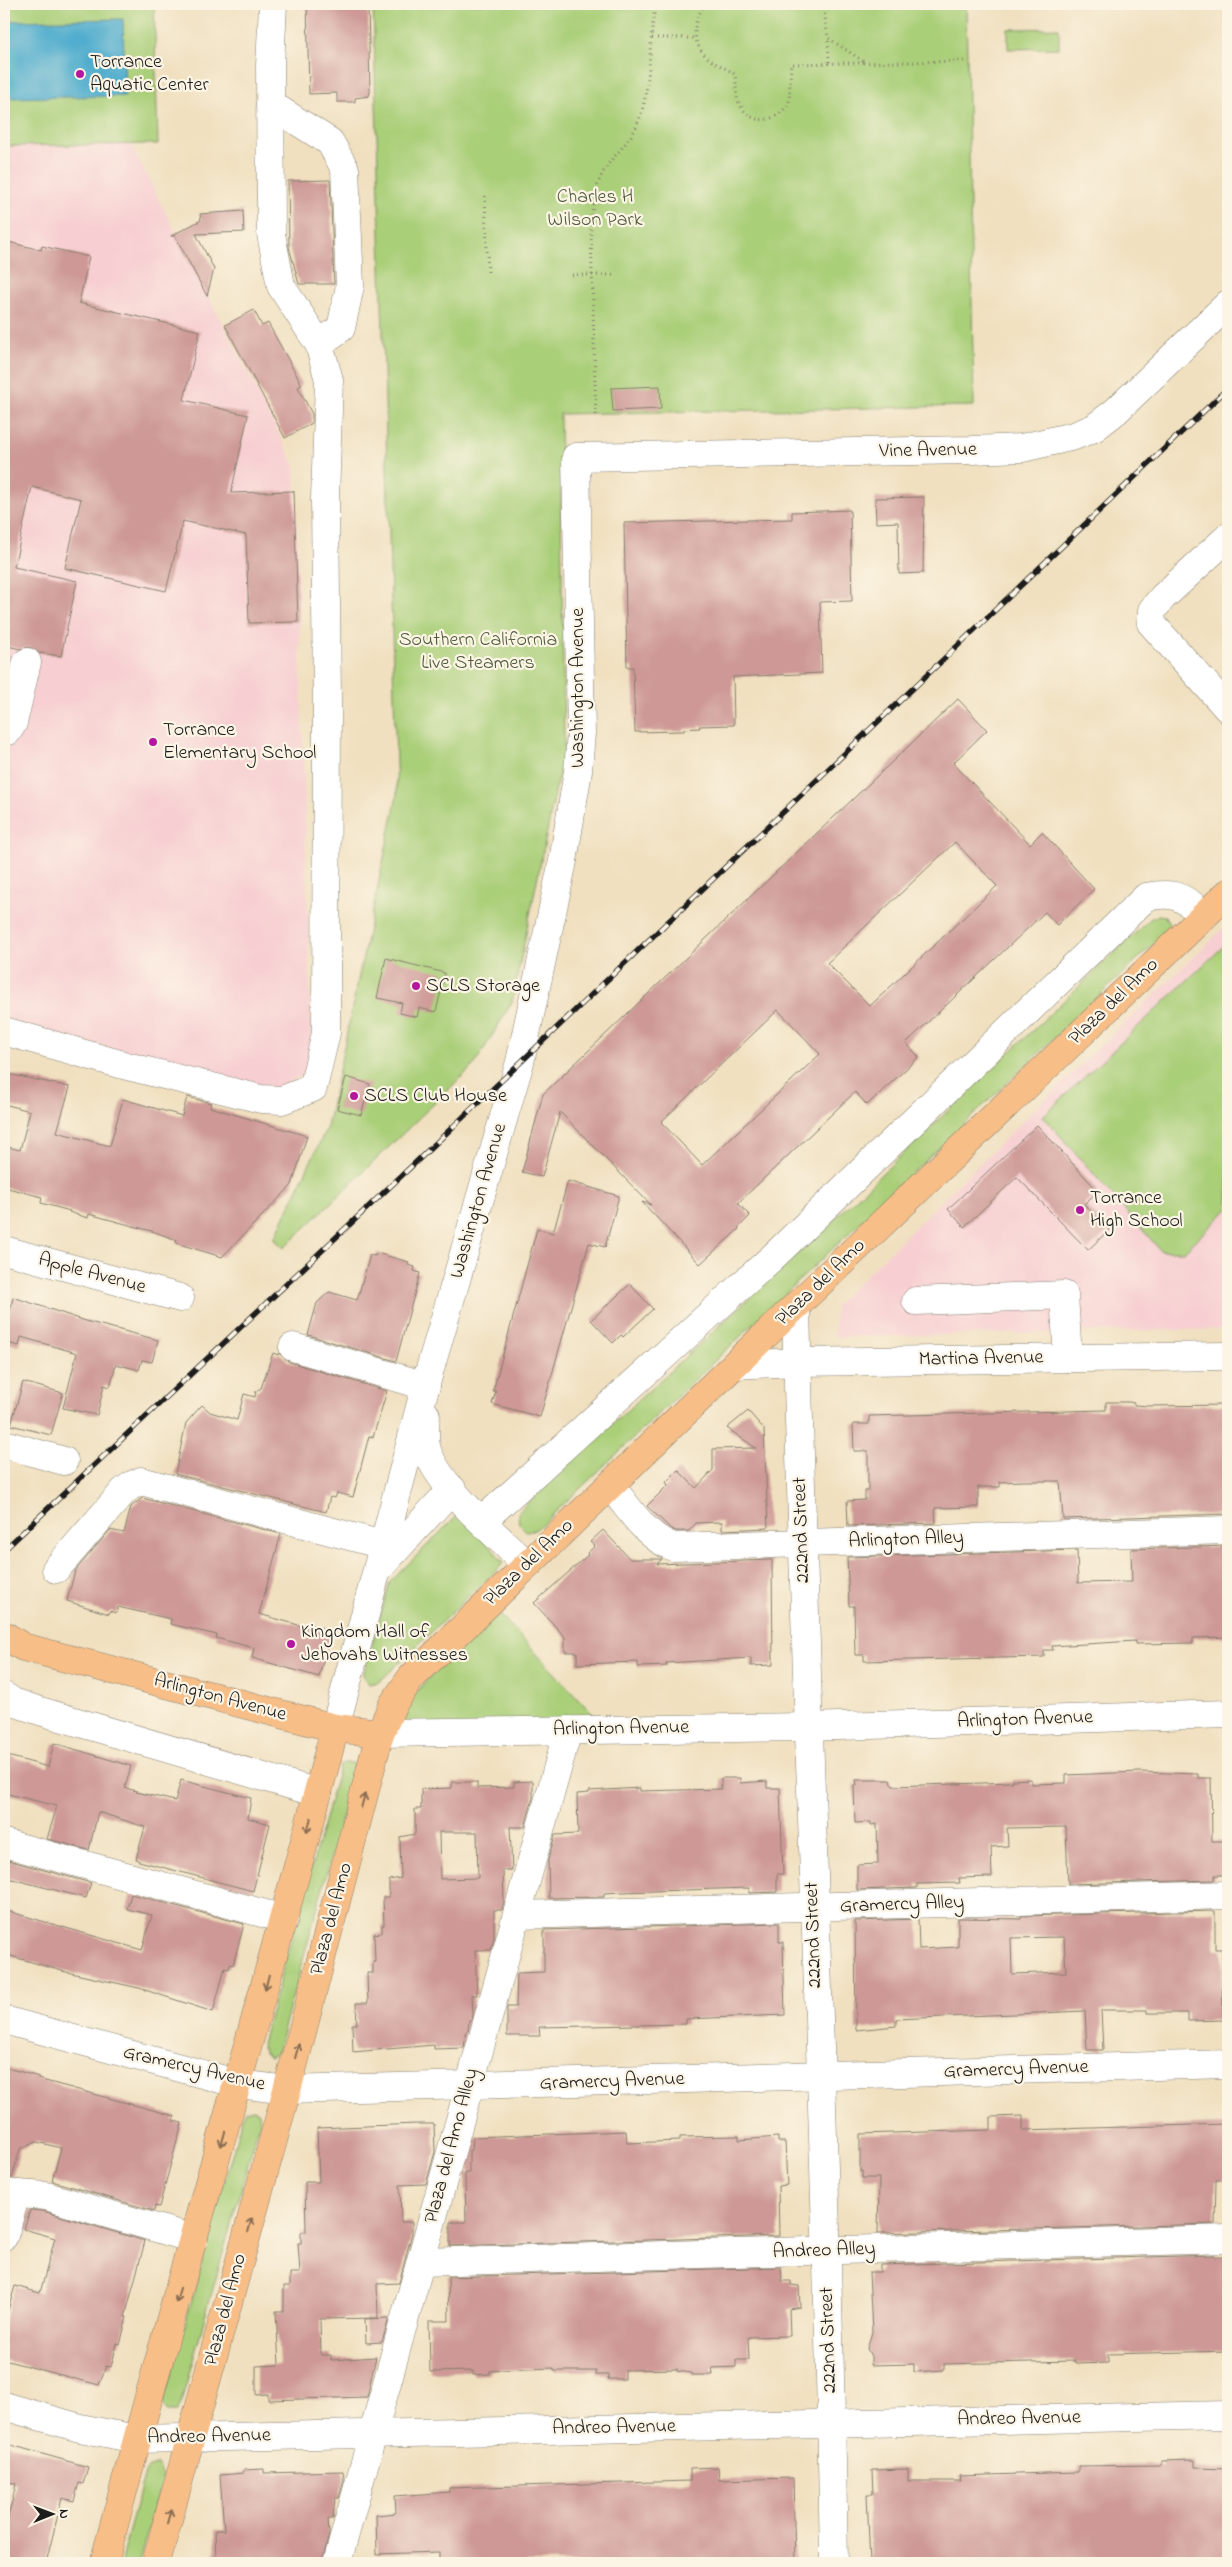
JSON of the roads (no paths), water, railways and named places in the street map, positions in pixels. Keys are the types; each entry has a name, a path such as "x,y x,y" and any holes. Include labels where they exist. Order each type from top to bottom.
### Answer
{"main road":[{"name":"Plaza del Amo","path":"156,2563 287,2090 380,1733 393,1704 411,1678 527,1565 1228,893"},
{"name":"Arlington Avenue","path":"10,1644 336,1728 380,1733"},
{"path":"104,2563 136,2439 239,2084 336,1728"}],"street":[{"path":"4,1031 122,1065 261,1099 282,1100 313,1088 326,1033 327,692 325,499 329,380 319,344 281,286 271,234 270,104 273,4"},
{"path":"270,104 330,142 345,169 350,286 341,328 319,344"},
{"name":"Vine Avenue","path":"576,457 1022,448 1074,436 1094,428 1116,411 1228,304"},
{"name":"Washington Avenue","path":"336,1728 428,1377 520,1062 572,812 581,733 576,457"},
{"path":"1228,537 1163,597 1152,610 1151,623 1228,709"},
{"path":"4,732 8,731 14,723 27,662"},
{"path":"482,1521 775,1255 1146,897 1166,893 1184,899 1204,915"},
{"name":"Apple Avenue","path":"4,1250 180,1298"},
{"path":"916,1301 1064,1295 1068,1358"},
{"name":"222nd Street","path":"796,1307 807,1727 832,2423 834,2563"},
{"path":"293,1347 428,1377 425,1421 426,1448 436,1468 452,1489 482,1521 527,1565"},
{"name":"Martina Avenue","path":"734,1365 797,1362 1228,1356"},
{"path":"4,1444 64,1461"},
{"path":"56,1569 124,1491 132,1484 141,1481 380,1558 452,1489"},
{"name":"Arlington Alley","path":"610,1485 652,1535 662,1543 673,1547 1228,1530"},
{"path":"4,1696 13,1702 40,1711 318,1793"},
{"name":"Arlington Avenue","path":"380,1733 807,1727 1228,1714"},
{"name":"Plaza del Amo Alley","path":"337,2563 568,1730"},
{"path":"4,1843 284,1919"},
{"name":"Gramercy Alley","path":"517,1915 1228,1895"},
{"name":"Gramercy Avenue","path":"4,2020 239,2084 287,2090 468,2087 1228,2064"},
{"path":"4,2236 10,2194 46,2196 194,2239"},
{"name":"Andreo Alley","path":"421,2262 826,2252 1228,2239"},
{"name":"Andreo Avenue","path":"4,2406 80,2428 136,2439 1228,2415"}],"water":[{"path":"123,19 125,96 4,98 4,21"}],"railway":[{"path":"4,1550 415,1163 1228,388"}],"place":[{"name":"Torrance Aquatic Center","path":"80,74"},
{"name":"Torrance Elementary School","path":"153,742"},
{"name":"SCLS Storage","path":"416,986"},
{"name":"SCLS Club House","path":"354,1096"},
{"name":"Torrance High School","path":"1080,1210"},
{"name":"Kingdom Hall of Jehovahs Witnesses","path":"291,1644"}],"park label":[{"name":"Charles H Wilson Park","path":"595,208"},
{"name":"Southern California Live Steamers","path":"478,652"}]}
